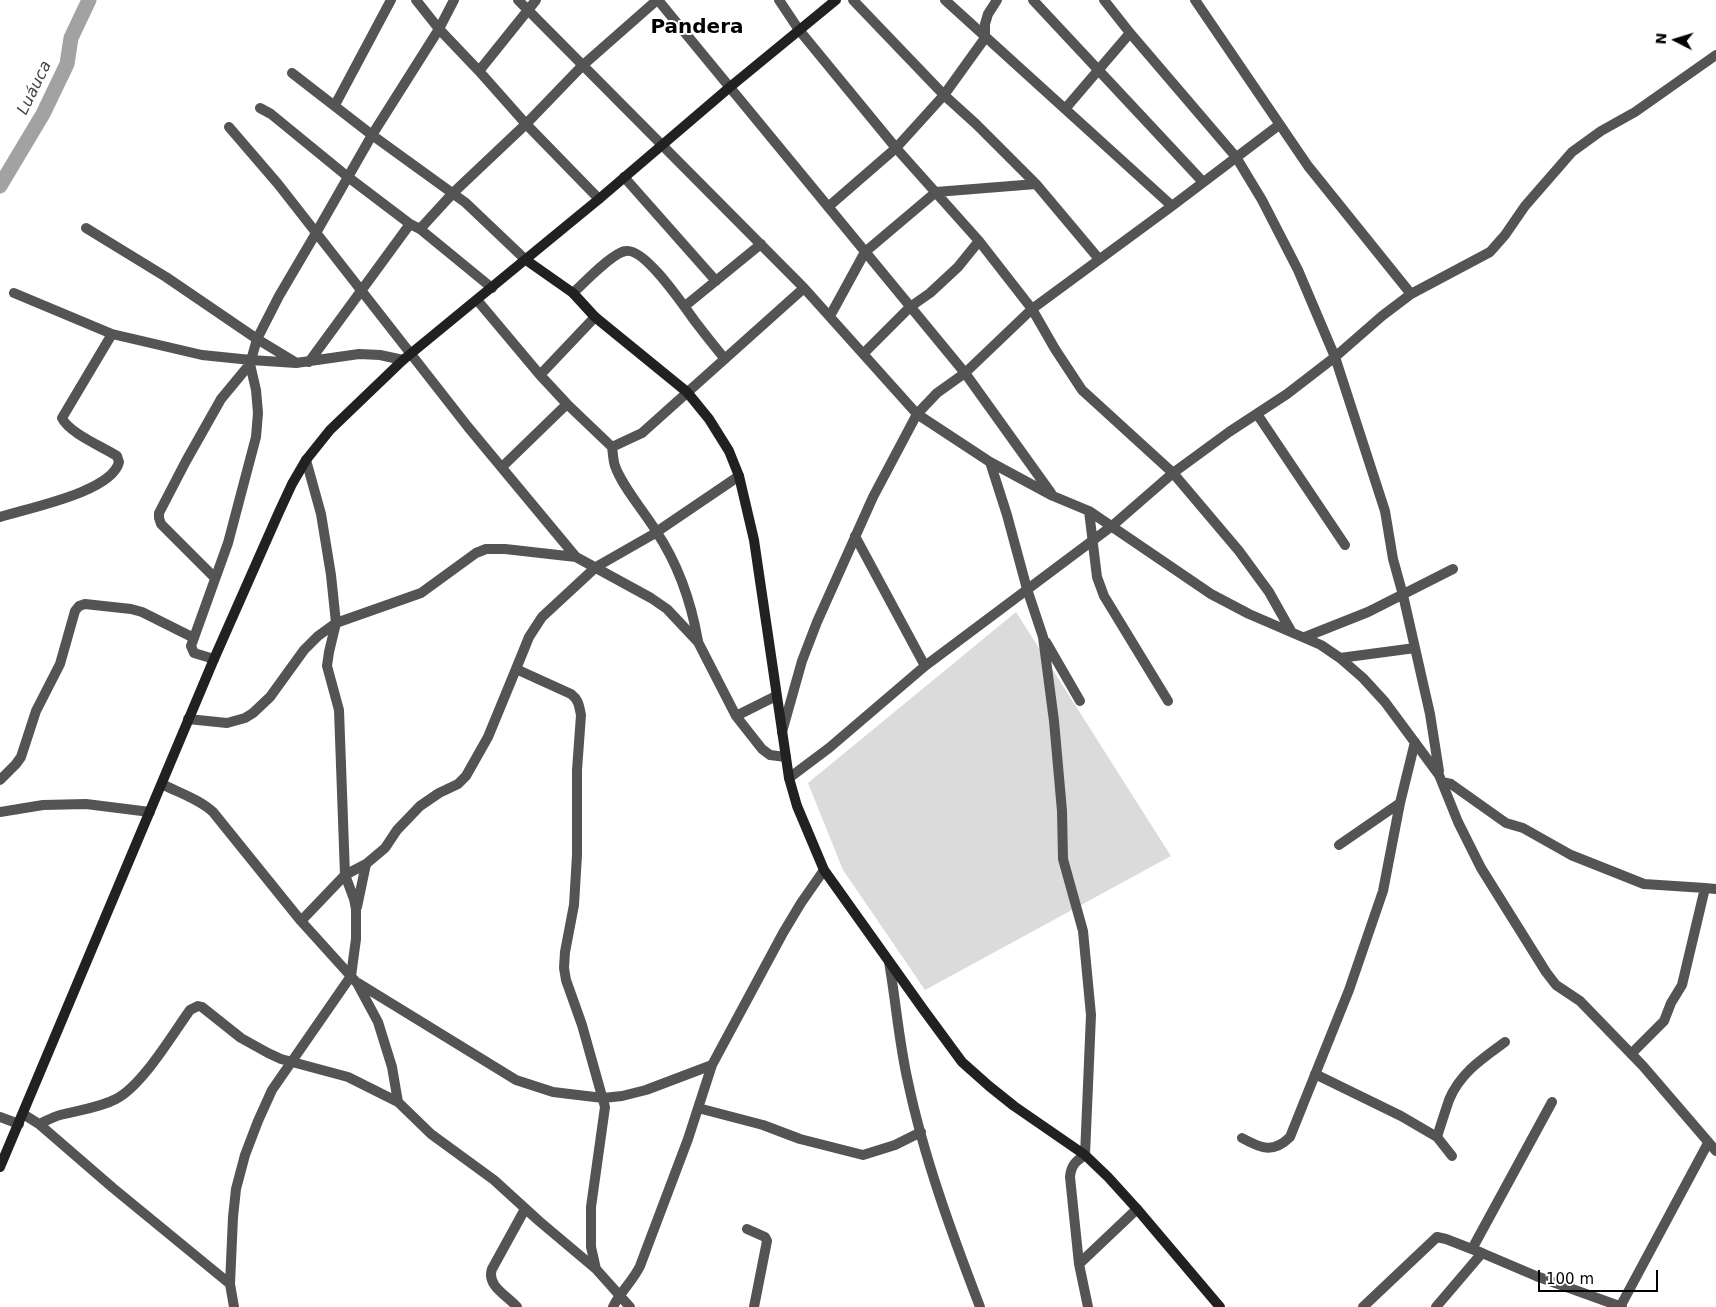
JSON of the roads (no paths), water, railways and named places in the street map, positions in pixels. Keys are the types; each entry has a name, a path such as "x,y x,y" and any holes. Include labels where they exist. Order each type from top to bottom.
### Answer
{"street":[{"path":"335,105 391,0"},
{"path":"416,0 439,30 599,199"},
{"path":"215,578 161,524 158,518 159,513 221,399 250,362 257,339 279,296 372,135 439,30 454,0"},
{"path":"518,0 804,288 917,414 990,462 1054,496 1090,511 1212,594 1249,614 1321,645 1340,658 1363,678 1385,702 1441,778 1506,823 1523,828 1571,855 1644,884 1716,890"},
{"path":"479,71 536,0"},
{"path":"420,229 453,193 526,124 582,66 658,0 965,372 1054,496"},
{"path":"779,0 799,30 896,148 979,241 1032,309 1055,350 1082,390 1173,473 1239,551 1269,592 1291,631"},
{"path":"0,1167 214,658 278,512 306,460 330,430 407,357 526,260 836,0"},
{"path":"852,0 944,95 1036,184 1099,259"},
{"path":"944,0 1172,206"},
{"path":"828,207 896,148 944,95 985,38 985,24 988,14 997,0"},
{"path":"1034,0 1203,182"},
{"path":"1104,0 1236,157 1262,200 1298,270 1335,356 1385,512 1393,559 1430,714 1441,778 1458,822 1481,868 1556,985 1580,1001 1631,1054 1716,1151"},
{"path":"1195,0 1279,125 1330,195 1411,294"},
{"path":"1065,109 1130,33"},
{"path":"789,778 836,742 925,666 1112,526 1173,473 1287,394 1411,294 1490,252 1505,235 1525,206 1572,152 1601,130 1635,112 1716,55"},
{"path":"292,73 372,135 466,203 526,260 572,293 595,317 687,392 709,419 723,439 739,476 754,540 789,778 797,806 824,870 962,1062 1008,1101 1085,1155 1137,1209 1220,1307"},
{"path":"260,108 271,114 348,177 410,224 420,229 492,288"},
{"path":"782,732 802,661 816,622 873,498 917,414 937,393 965,372 1032,309 1279,125"},
{"path":"229,127 278,184 361,289 407,357 502,467 576,557"},
{"path":"624,177 716,281"},
{"path":"830,316 865,252 936,192 1036,184"},
{"path":"309,362 410,224"},
{"path":"86,228 166,277 257,339 296,363"},
{"path":"864,353 910,307 958,267 979,241"},
{"path":"685,306 761,244"},
{"path":"572,293 610,259 624,251 637,254 663,278 724,359"},
{"path":"612,447 642,433 804,288"},
{"path":"14,293 112,334 202,355 250,362 296,363 358,354 407,357"},
{"path":"477,300 540,375 612,447 615,466 622,480 658,532 687,593 694,614 698,642"},
{"path":"540,375 595,317"},
{"path":"0,517 63,499 90,488 117,469 119,462 117,456 92,443 65,424 62,418 112,334"},
{"path":"214,658 194,653 191,651 191,646 228,543 256,437 258,413 256,390 250,362"},
{"path":"502,467 567,404"},
{"path":"1257,414 1345,545"},
{"path":"306,460 321,514 331,575 336,623 328,652 327,666 339,710 345,874 356,909"},
{"path":"990,462 1043,637 1055,730 1064,859 1083,931 1091,1015 1085,1155"},
{"path":"301,921 345,874 366,864 385,848 397,830 420,806 438,793 458,784 466,776 488,737 529,637 542,617 596,567 658,532 739,476"},
{"path":"1090,511 1098,577 1104,596 1168,701"},
{"path":"855,536 925,666"},
{"path":"188,719 227,723 253,714 270,697 304,650 318,636 336,623 421,593 476,553 486,549 505,549 576,557 651,598 667,609 698,642 736,716 762,750 770,755 786,757"},
{"path":"1304,637 1368,612 1453,569"},
{"path":"0,780 21,757 36,712 60,664 75,610 79,606 85,604 142,612 194,638"},
{"path":"1043,637 1080,701"},
{"path":"1340,658 1415,648"},
{"path":"516,669 571,694 579,704 581,715 576,798 574,905 565,952 564,968 605,1107 590,1207 591,1247 596,1270"},
{"path":"736,716 776,696"},
{"path":"1242,1138 1258,1146 1268,1148 1286,1142 1290,1137 1349,990 1383,891 1414,742"},
{"path":"162,784 199,802 213,812 301,921 354,980 378,1022 392,1067 398,1102"},
{"path":"1339,845 1400,803"},
{"path":"0,812 43,805 86,804 150,812"},
{"path":"234,1307 230,1284 236,1189 245,1155 272,1090 354,980 356,909 366,864"},
{"path":"613,1307 619,1294 636,1275 640,1266 688,1139 712,1065 783,933 824,870"},
{"path":"1631,1054 1664,1021 1670,1004 1682,985 1705,888"},
{"path":"889,962 908,1082 921,1132 951,1231 980,1307"},
{"path":"354,980 516,1080 553,1092 603,1098 622,1096 646,1090 712,1065"},
{"path":"39,1124 58,1116 102,1105 116,1100 127,1093 139,1081 190,1010 195,1006 202,1007 241,1038 268,1053 281,1059 348,1077 398,1102 431,1134 494,1180 596,1270 630,1307"},
{"path":"1437,1137 1450,1098 1463,1077 1477,1062 1505,1042"},
{"path":"1315,1074 1401,1116 1437,1137 1452,1156"},
{"path":"1442,1304 1477,1251 1552,1102"},
{"path":"698,1108 864,1155 895,1145 921,1132"},
{"path":"0,1117 21,1119 39,1124 113,1188 230,1284"},
{"path":"1363,1307 1434,1238 1440,1237 1536,1276 1621,1307 1708,1143"},
{"path":"1085,1155 1076,1161 1070,1170 1079,1264 1088,1307"},
{"path":"517,1307 493,1284 490,1277 525,1209"},
{"path":"1079,1264 1137,1209"},
{"path":"747,1229 765,1237 767,1241 754,1307"}],"waterway":[{"name":"Luáuca","path":"0,186 43,114 67,64 71,38 89,0"}],"district":[{"name":"Pandera","path":"697,28"}]}
